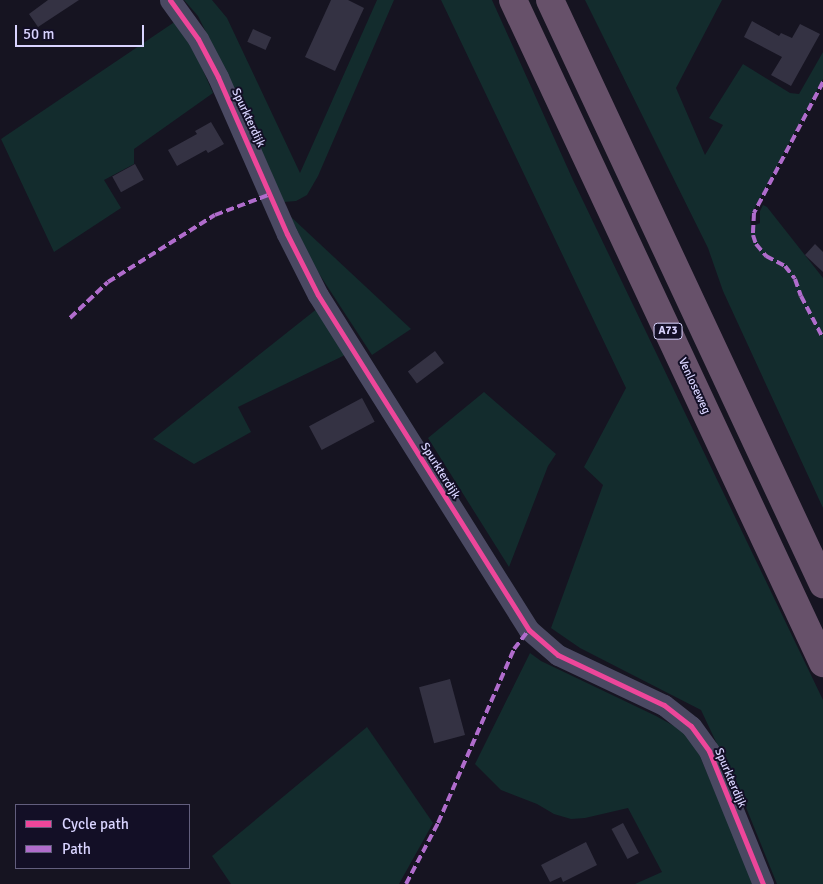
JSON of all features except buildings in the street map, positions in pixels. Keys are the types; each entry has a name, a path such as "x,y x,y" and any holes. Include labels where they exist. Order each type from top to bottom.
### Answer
{"highway":[{"name":"Venloseweg","path":"513,0 823,663"},
{"name":"A73","path":"550,0 823,584"}],"street":[{"name":"Spurkterdijk","path":"170,0 198,39 218,77 288,234 318,295 528,630 558,654 664,705 691,726 709,751 763,884"}],"green space":[{"path":"184,0 212,0 227,18 300,173 377,0 394,0 318,176 307,195 296,201 284,202 211,42 198,16"},
{"path":"441,0 492,0 573,180 823,700 823,884 777,884 741,795 701,710 580,648 551,628 603,485 584,467 626,388"},
{"path":"585,0 722,0 676,88 705,155 723,125 709,118 743,64 790,93 799,94 823,52 823,79 750,217 751,227 760,223 760,211 763,205 767,207 823,278 823,508 723,291 708,248"},
{"path":"176,21 186,32 213,93 134,149 134,164 104,180 121,208 54,252 1,139"},
{"path":"290,216 411,329 372,355 314,266"},
{"path":"318,308 347,354 238,407 251,432 194,464 153,439"},
{"path":"484,392 556,454 548,466 509,567 428,438"},
{"path":"530,653 541,661 656,716 685,732 699,754 754,884 635,884 662,872 628,808 585,818 571,819 554,814 537,804 501,790 475,764"},
{"path":"367,727 433,823 399,884 231,884 212,856"}],"marked path":[{"path":"823,82 754,213 753,235 756,244 766,256 785,266 795,279 801,296 823,338"},
{"path":"70,318 108,282 215,215 271,194"},
{"path":"406,884 438,823 514,649 529,630"}],"cycle path":[{"path":"170,0 198,39 218,77 287,234 318,295 529,630 558,655 664,705 691,726 709,751 763,884"}]}
